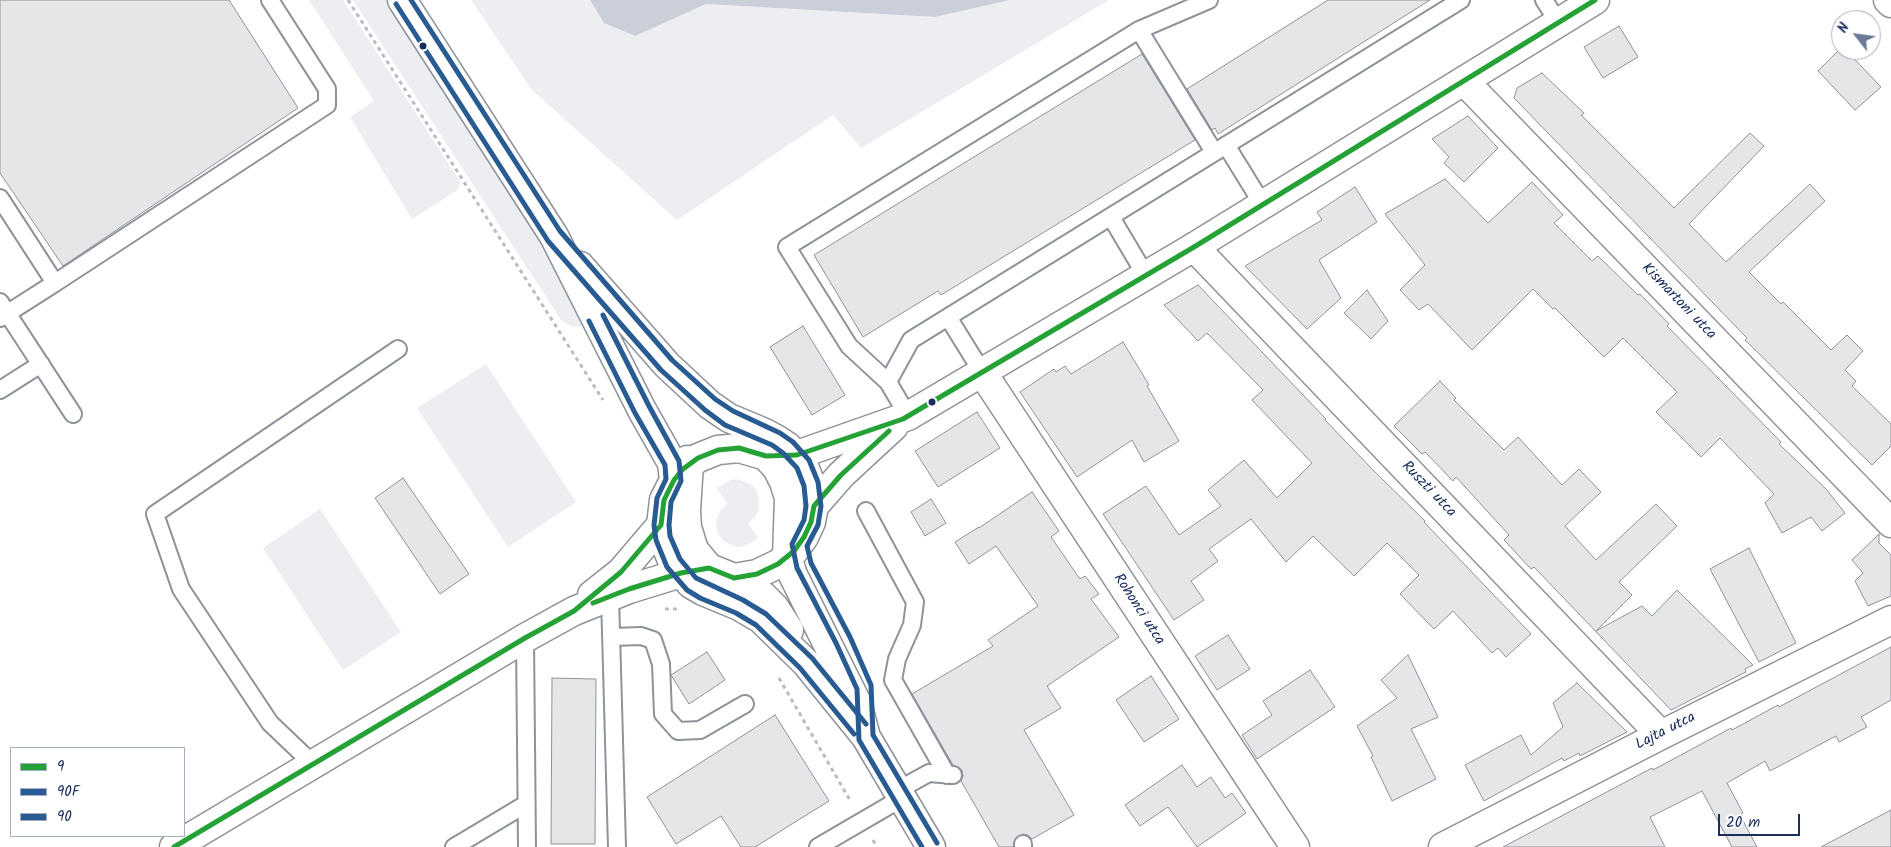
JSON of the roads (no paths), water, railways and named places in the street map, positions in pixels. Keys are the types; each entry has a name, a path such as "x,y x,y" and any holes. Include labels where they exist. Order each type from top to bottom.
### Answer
{"street":[{"path":"402,0 554,236 642,410 672,464 681,472 687,527 694,550 722,573 763,596 774,607 785,622 806,663"},
{"path":"814,506 841,475 906,417 1194,248 1464,81 1551,11 1595,0"},
{"path":"1888,0 1891,3"},
{"name":"Kismartoni utca","path":"1464,81 1891,523"},
{"path":"174,847 525,638 574,611 682,573 762,572 793,551 808,530 814,506 811,484 797,455 765,433 738,423 720,413 667,365 554,236"},
{"name":"Ruszti utca","path":"1194,248 1661,735"},
{"path":"667,365 692,410 712,430 739,448"},
{"name":"Rohonci utca","path":"982,372 1295,847"},
{"path":"766,456 797,455 906,417"},
{"path":"866,738 864,687 843,640 804,566 793,551 789,498 777,468 766,456 757,452 739,448 712,451 681,472 664,500 661,524 667,551 673,563 692,584 739,606 761,619 806,663 866,738 931,847"},
{"path":"574,611 621,572 661,524"},
{"name":"Lajta utca","path":"1443,847 1891,620"}],"lane":[{"path":"73,414 41,364 3,311 55,283 328,105 327,89 270,0"},
{"path":"906,417 888,382 849,346 787,246 1139,30 1209,0"},
{"path":"888,382 911,340 1461,0"},
{"path":"1139,30 1220,149 1263,205"},
{"path":"0,198 55,283"},
{"path":"1111,217 1146,276"},
{"path":"948,317 982,372"},
{"path":"313,764 270,723 181,589 155,514 398,349"},
{"path":"0,390 41,364"},
{"path":"818,847 862,821 929,773 952,775 894,680 897,659 912,625 915,602 866,512"},
{"path":"610,597 617,847"},
{"path":"612,637 641,636 653,640 661,664 664,714 678,731 700,730 745,704"},
{"path":"525,638 527,847"},
{"path":"454,847 526,804"}]}
